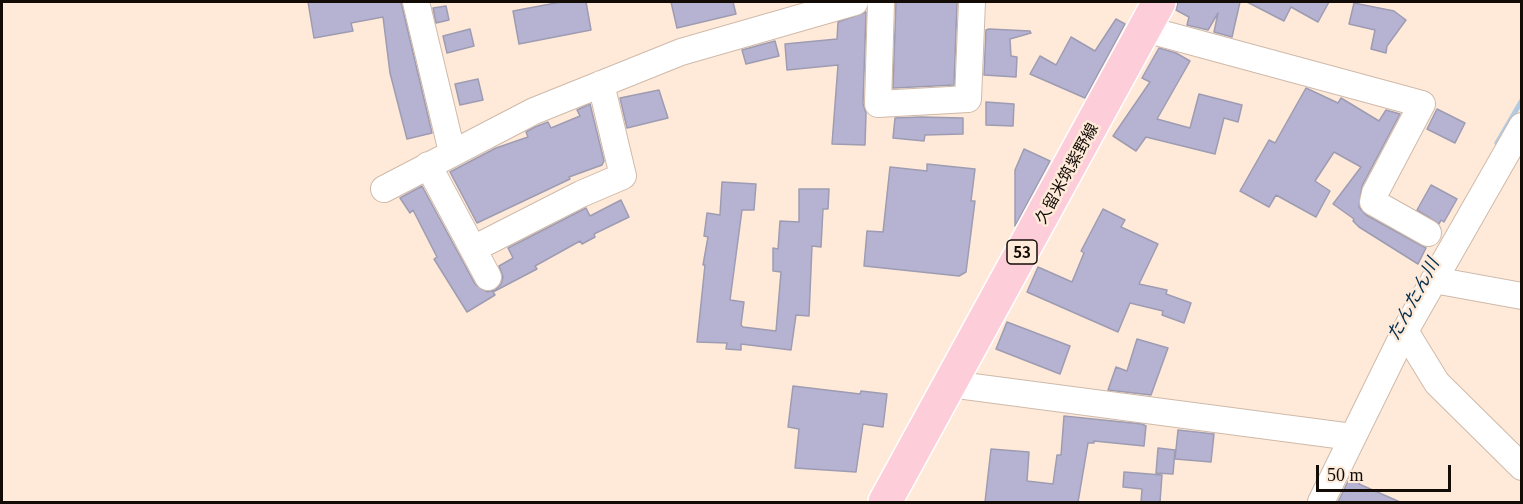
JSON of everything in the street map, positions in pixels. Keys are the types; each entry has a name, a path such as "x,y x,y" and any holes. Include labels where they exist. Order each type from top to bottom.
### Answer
{"main road":[{"name":"久留米筑紫野線","path":"885,502 1152,15"}],"street":[{"path":"416,2 452,152"},
{"path":"384,189 534,111 681,52 855,2"},
{"path":"881,2 878,104 968,99 972,2"},
{"path":"1152,15 1422,104 1375,193 1373,202 1428,233"},
{"path":"473,249 581,194 623,176 601,84"},
{"path":"1321,502 1344,436 1521,126"},
{"path":"428,165 488,277"},
{"path":"1434,280 1521,296"},
{"path":"1405,331 1437,383 1521,467"},
{"path":"950,384 1344,436"}],"building":[{"path":"308,2 401,2 432,133 407,139 390,73 383,17 351,23 353,31 314,38"},
{"path":"561,2 586,2 591,30 519,44 513,11"},
{"path":"671,2 733,2 736,14 677,28"},
{"path":"896,2 957,2 954,85 893,88"},
{"path":"1178,2 1240,2 1232,37 1214,32 1218,13 1208,30 1187,25 1189,17 1176,10"},
{"path":"1247,2 1329,2 1318,22 1291,7 1284,21"},
{"path":"1354,3 1394,11 1406,20 1387,46 1386,53 1371,49 1375,30 1349,24"},
{"path":"446,6 449,20 436,23 433,8"},
{"path":"866,12 863,104 866,113 865,145 832,144 838,65 787,70 785,44 837,39 838,22"},
{"path":"1116,19 1125,24 1085,98 1030,74 1040,56 1056,65 1071,37 1095,51"},
{"path":"470,29 474,46 447,53 443,36"},
{"path":"986,30 1030,31 1031,33 1010,39 1011,56 1017,57 1016,77 984,75"},
{"path":"775,41 779,56 746,64 742,50"},
{"path":"1159,48 1176,53 1190,61 1157,119 1190,128 1199,94 1242,105 1238,122 1224,118 1215,154 1146,137 1136,151 1113,136 1150,82 1142,78"},
{"path":"478,79 483,100 460,105 455,84"},
{"path":"1306,88 1338,103 1341,98 1379,121 1386,110 1400,114 1362,186 1359,207 1366,215 1426,248 1418,264 1359,227 1353,221 1354,219 1333,204 1361,167 1334,152 1315,181 1330,191 1316,217 1276,195 1269,207 1240,191 1269,140 1275,143"},
{"path":"659,90 668,118 627,128 620,98"},
{"path":"986,102 1014,104 1013,126 986,125"},
{"path":"590,104 604,161 602,165 569,177 570,179 477,223 450,172 496,148 528,137 526,132 535,127 548,122 551,128 580,116 577,110"},
{"path":"1437,109 1465,123 1455,143 1427,129"},
{"path":"895,118 963,118 963,134 925,135 924,141 893,138"},
{"path":"1024,149 1050,161 1015,226 1015,170"},
{"path":"927,164 975,169 971,201 975,201 966,272 959,276 864,266 867,231 883,232 890,167 927,171"},
{"path":"722,182 756,184 754,210 742,210 730,300 744,302 741,325 743,327 776,331 781,272 773,271 773,248 778,249 780,221 799,222 799,189 829,189 828,209 823,209 821,247 812,246 809,316 796,315 791,350 741,344 741,350 726,349 727,343 697,342 705,265 703,265 708,237 704,236 707,213 720,215"},
{"path":"1431,185 1457,199 1444,222 1441,220 1439,224 1417,210"},
{"path":"422,186 475,284 487,292 495,290 501,284 503,277 499,266 513,258 508,248 586,208 590,216 621,200 629,217 594,234 595,237 582,244 580,241 535,266 537,269 493,292 495,295 467,312 434,259 437,257 413,210 410,213 400,198"},
{"path":"1103,209 1125,220 1121,227 1158,244 1139,284 1167,290 1166,294 1191,303 1184,323 1162,315 1163,311 1130,303 1118,332 1027,292 1038,267 1072,282 1084,253 1081,251"},
{"path":"1007,322 1070,346 1060,374 996,349"},
{"path":"1137,339 1168,348 1151,395 1108,390 1116,367 1127,371"},
{"path":"793,386 860,394 861,391 887,394 883,427 863,424 856,472 795,468 799,429 788,427"},
{"path":"1064,416 1142,424 1146,426 1144,446 1094,441 1094,443 1088,443 1078,502 985,502 991,449 1029,452 1027,481 1053,484 1057,455 1061,455"},
{"path":"1178,430 1214,434 1211,462 1175,459"},
{"path":"1158,448 1175,450 1173,474 1156,473"},
{"path":"1124,472 1162,475 1160,502 1141,502 1142,489 1123,487"},
{"path":"1352,473 1363,479 1359,484 1400,502 1338,502"}],"waterway":[{"name":"たんたん川","path":"1497,143 1522,100"}]}
